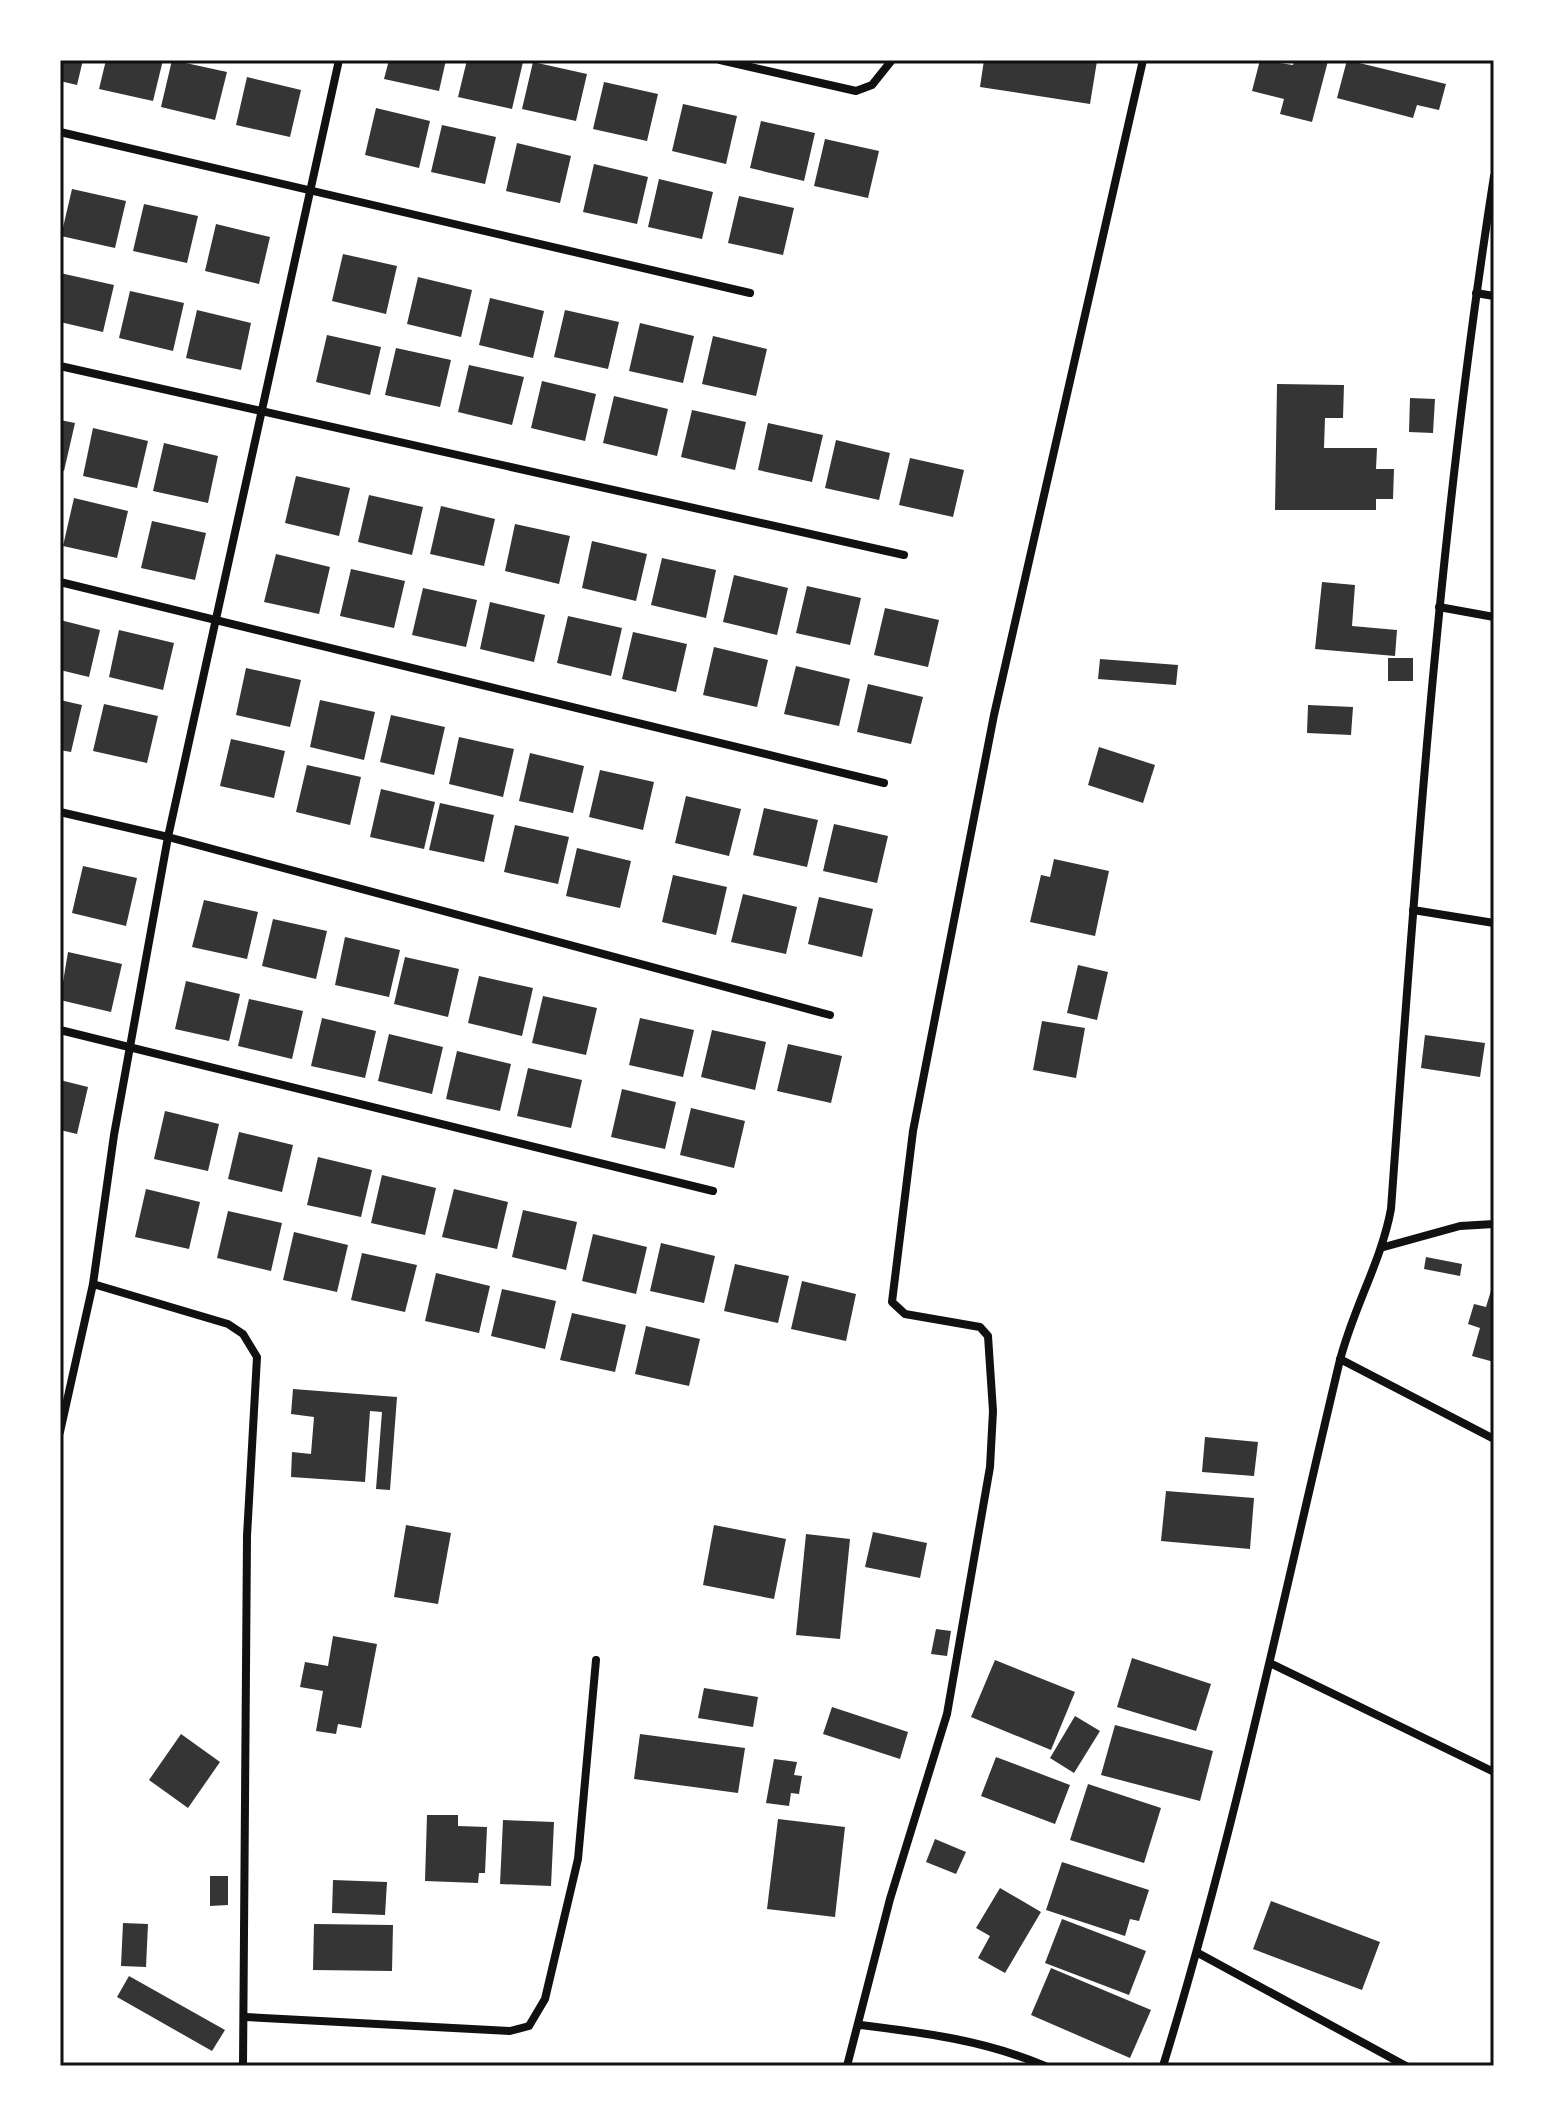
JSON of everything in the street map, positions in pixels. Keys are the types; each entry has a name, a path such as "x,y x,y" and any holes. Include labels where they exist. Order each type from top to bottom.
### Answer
{"street":[{"path":"60,1432 93,1284 130,1046 168,837 339,60"},
{"path":"720,60 856,91 872,85 892,60"},
{"path":"847,2066 890,1899 947,1714 990,1467 993,1411 988,1336 980,1327 905,1314 892,1302 913,1131 994,715 1143,60"},
{"path":"60,132 750,293"},
{"path":"1163,2066 1198,1953 1270,1663 1340,1359 1362,1294 1384,1247 1391,1209 1439,607 1476,293 1494,176"},
{"path":"1476,293 1494,296"},
{"path":"60,366 904,555"},
{"path":"60,582 216,623 884,783"},
{"path":"1439,607 1494,617"},
{"path":"60,812 168,837 830,1015"},
{"path":"1413,910 1494,923"},
{"path":"60,1030 713,1191"},
{"path":"1384,1247 1460,1226 1494,1224"},
{"path":"93,1284 228,1324 243,1334 257,1357 247,1536 243,2066"},
{"path":"1340,1359 1494,1439"},
{"path":"245,2017 510,2031 529,2026 545,1999 578,1859 596,1660"},
{"path":"1270,1663 1494,1772"},
{"path":"1198,1953 1406,2066"},
{"path":"860,2025 957,2037 1001,2048 1045,2066"}],"building":[{"path":"60,60 83,60 77,85 60,81"},
{"path":"106,60 163,60 153,101 99,89"},
{"path":"172,60 227,72 215,120 161,107"},
{"path":"389,60 446,60 439,91 384,79"},
{"path":"467,60 523,62 512,109 458,97"},
{"path":"984,60 1097,61 1090,104 980,87"},
{"path":"1260,60 1293,65 1294,60 1328,61 1312,122 1280,114 1284,99 1252,91"},
{"path":"1347,60 1446,84 1439,110 1417,105 1413,118 1337,98"},
{"path":"533,62 587,74 576,121 522,109"},
{"path":"247,77 301,90 290,137 236,125"},
{"path":"604,82 658,94 647,141 593,129"},
{"path":"683,104 737,116 726,164 672,151"},
{"path":"376,108 430,121 419,168 365,155"},
{"path":"761,121 815,133 804,181 750,168"},
{"path":"442,125 496,137 485,184 431,172"},
{"path":"825,139 879,151 868,198 814,186"},
{"path":"517,143 571,156 560,203 506,191"},
{"path":"594,164 648,177 637,224 583,212"},
{"path":"659,179 713,192 702,239 648,227"},
{"path":"72,189 126,201 115,248 61,236"},
{"path":"739,196 794,208 783,255 728,243"},
{"path":"144,204 198,216 187,263 133,251"},
{"path":"216,224 270,237 259,284 205,271"},
{"path":"343,254 397,266 386,314 332,301"},
{"path":"60,273 114,285 103,332 60,322"},
{"path":"418,277 472,290 461,337 407,324"},
{"path":"130,291 184,303 173,351 119,338"},
{"path":"490,298 544,311 533,358 479,345"},
{"path":"197,310 251,323 241,370 186,358"},
{"path":"565,310 619,322 608,369 554,357"},
{"path":"640,323 694,336 683,383 629,371"},
{"path":"327,335 381,347 370,395 316,382"},
{"path":"713,336 767,349 756,396 702,384"},
{"path":"396,348 451,360 440,407 385,395"},
{"path":"469,365 524,377 512,425 458,412"},
{"path":"542,381 596,394 585,441 531,428"},
{"path":"1277,384 1344,385 1343,418 1325,418 1324,448 1377,448 1376,469 1394,469 1393,499 1376,499 1376,510 1275,510"},
{"path":"614,396 668,409 657,456 603,443"},
{"path":"1410,398 1435,399 1433,433 1409,432"},
{"path":"692,410 746,422 735,470 681,457"},
{"path":"60,420 75,423 64,471 60,470"},
{"path":"768,423 823,435 812,482 758,470"},
{"path":"93,428 148,441 137,488 83,476"},
{"path":"836,440 890,453 879,500 825,488"},
{"path":"164,443 218,456 208,503 153,491"},
{"path":"910,458 964,470 953,517 899,505"},
{"path":"296,476 350,488 339,536 285,523"},
{"path":"369,495 423,507 412,555 358,542"},
{"path":"74,498 128,511 117,558 63,546"},
{"path":"441,506 495,519 484,566 430,554"},
{"path":"152,521 206,533 195,580 141,568"},
{"path":"515,524 570,536 559,584 505,571"},
{"path":"592,541 647,554 636,601 582,588"},
{"path":"276,554 330,567 319,614 264,602"},
{"path":"662,558 716,570 706,618 651,605"},
{"path":"351,569 405,581 394,628 340,616"},
{"path":"734,575 788,588 777,635 723,622"},
{"path":"1322,582 1355,585 1352,626 1397,630 1395,656 1315,649"},
{"path":"807,586 861,598 850,645 796,633"},
{"path":"423,588 477,600 466,647 412,635"},
{"path":"490,602 545,615 534,662 480,649"},
{"path":"885,608 939,620 928,667 874,655"},
{"path":"568,616 622,628 611,676 557,663"},
{"path":"60,620 100,630 89,677 60,670"},
{"path":"119,630 174,643 163,690 109,677"},
{"path":"633,632 687,644 676,692 622,679"},
{"path":"714,647 768,660 757,707 703,695"},
{"path":"1388,658 1413,658 1413,681 1388,681"},
{"path":"1100,659 1178,665 1176,685 1098,679"},
{"path":"796,666 850,679 839,726 784,714"},
{"path":"246,668 301,680 290,727 236,715"},
{"path":"868,684 923,697 911,744 857,732"},
{"path":"60,700 82,705 71,752 60,750"},
{"path":"320,700 375,712 364,760 310,747"},
{"path":"104,704 158,716 147,763 93,751"},
{"path":"1308,705 1353,707 1351,735 1307,733"},
{"path":"391,715 445,727 434,775 380,762"},
{"path":"459,737 514,749 503,797 449,784"},
{"path":"231,739 285,751 274,798 220,786"},
{"path":"1099,747 1155,765 1143,803 1088,785"},
{"path":"530,753 584,766 573,813 519,801"},
{"path":"307,765 361,777 350,825 296,812"},
{"path":"600,770 654,782 643,830 589,817"},
{"path":"381,789 435,802 424,849 370,837"},
{"path":"686,796 741,809 729,856 675,843"},
{"path":"440,803 494,815 484,862 429,850"},
{"path":"764,808 818,820 807,867 753,855"},
{"path":"834,824 888,836 877,883 823,871"},
{"path":"515,825 569,837 558,884 504,872"},
{"path":"577,848 631,861 620,908 566,896"},
{"path":"1054,859 1109,871 1095,936 1030,922 1041,875 1050,877"},
{"path":"83,866 137,878 126,926 72,913"},
{"path":"673,875 727,887 716,935 662,922"},
{"path":"743,894 797,907 786,954 731,942"},
{"path":"819,897 873,909 862,957 808,944"},
{"path":"204,900 258,912 247,959 192,947"},
{"path":"273,919 327,931 316,979 262,966"},
{"path":"345,937 400,950 389,997 335,985"},
{"path":"68,952 122,964 111,1012 60,1000"},
{"path":"405,957 459,969 448,1017 394,1004"},
{"path":"1078,965 1108,972 1097,1020 1067,1013"},
{"path":"479,976 533,988 522,1036 468,1023"},
{"path":"186,981 240,994 229,1041 175,1029"},
{"path":"543,996 597,1008 586,1055 532,1043"},
{"path":"249,999 303,1011 292,1059 238,1046"},
{"path":"322,1018 376,1031 365,1078 311,1066"},
{"path":"640,1018 694,1030 683,1077 629,1065"},
{"path":"1042,1021 1085,1028 1076,1078 1033,1070"},
{"path":"712,1030 766,1042 755,1090 701,1077"},
{"path":"389,1034 443,1047 432,1094 378,1081"},
{"path":"1425,1035 1485,1043 1480,1077 1421,1068"},
{"path":"788,1044 842,1056 831,1103 777,1091"},
{"path":"457,1051 511,1064 500,1111 446,1099"},
{"path":"528,1068 582,1080 571,1128 517,1116"},
{"path":"60,1080 88,1087 77,1134 60,1130"},
{"path":"622,1089 676,1102 665,1149 611,1137"},
{"path":"691,1108 745,1121 734,1168 680,1155"},
{"path":"165,1111 219,1124 208,1171 154,1159"},
{"path":"239,1132 293,1145 282,1192 228,1179"},
{"path":"318,1157 372,1170 361,1217 307,1205"},
{"path":"382,1175 436,1188 425,1235 371,1223"},
{"path":"146,1189 200,1202 189,1249 135,1237"},
{"path":"454,1189 508,1202 497,1249 442,1237"},
{"path":"523,1210 577,1222 566,1270 512,1257"},
{"path":"228,1211 282,1223 271,1271 217,1258"},
{"path":"294,1232 348,1245 337,1292 283,1280"},
{"path":"593,1234 647,1247 636,1294 582,1281"},
{"path":"661,1243 715,1256 704,1303 650,1291"},
{"path":"362,1253 417,1265 405,1312 351,1300"},
{"path":"1426,1257 1462,1264 1460,1276 1424,1269"},
{"path":"735,1264 789,1276 778,1323 724,1311"},
{"path":"436,1273 490,1286 479,1333 425,1321"},
{"path":"802,1281 856,1294 846,1341 791,1329"},
{"path":"1493,1284 1494,1362 1472,1356 1480,1328 1468,1324 1474,1304 1486,1307"},
{"path":"502,1289 556,1301 545,1349 491,1336"},
{"path":"572,1313 626,1325 615,1372 560,1360"},
{"path":"646,1326 700,1339 689,1386 635,1374"},
{"path":"293,1389 397,1397 390,1490 376,1489 382,1412 370,1411 365,1482 291,1477 292,1452 311,1454 314,1417 291,1414"},
{"path":"1205,1437 1258,1442 1254,1476 1202,1472"},
{"path":"1166,1491 1254,1498 1250,1549 1161,1541"},
{"path":"406,1525 451,1533 438,1604 394,1597"},
{"path":"714,1525 786,1539 774,1599 703,1585"},
{"path":"873,1532 927,1543 920,1578 865,1567"},
{"path":"806,1534 850,1539 840,1639 796,1635"},
{"path":"936,1629 951,1631 947,1656 931,1654"},
{"path":"333,1636 377,1644 361,1728 338,1724 336,1734 316,1731 323,1691 300,1687 305,1662 328,1666"},
{"path":"1132,1658 1211,1684 1196,1731 1117,1707"},
{"path":"995,1660 1075,1692 1051,1750 971,1717"},
{"path":"704,1688 758,1697 753,1727 698,1718"},
{"path":"832,1707 908,1732 900,1759 823,1734"},
{"path":"1075,1716 1100,1731 1074,1773 1050,1758"},
{"path":"1115,1725 1213,1751 1200,1801 1101,1775"},
{"path":"181,1734 220,1762 188,1808 149,1780"},
{"path":"640,1734 745,1748 738,1793 634,1779"},
{"path":"996,1757 1070,1785 1055,1824 981,1796"},
{"path":"774,1759 797,1762 794,1775 802,1776 799,1794 791,1793 789,1806 766,1803"},
{"path":"1088,1784 1161,1808 1144,1863 1070,1840"},
{"path":"427,1815 458,1815 458,1826 487,1827 485,1873 479,1873 478,1883 425,1881"},
{"path":"778,1819 845,1827 835,1917 767,1909"},
{"path":"503,1820 554,1822 551,1886 500,1884"},
{"path":"935,1839 966,1852 956,1874 926,1862"},
{"path":"1062,1862 1149,1890 1139,1921 1130,1919 1125,1936 1046,1910"},
{"path":"210,1876 228,1876 228,1905 210,1906"},
{"path":"333,1880 387,1882 385,1915 332,1913"},
{"path":"1000,1888 1041,1912 1005,1973 978,1958 990,1936 976,1928"},
{"path":"1271,1901 1380,1942 1362,1990 1253,1949"},
{"path":"1062,1919 1146,1951 1129,1995 1045,1963"},
{"path":"123,1923 148,1924 146,1967 121,1966"},
{"path":"314,1924 393,1925 392,1971 313,1970"},
{"path":"1051,1968 1151,2010 1130,2058 1031,2015"},
{"path":"129,1976 225,2030 212,2051 117,1997"}]}
